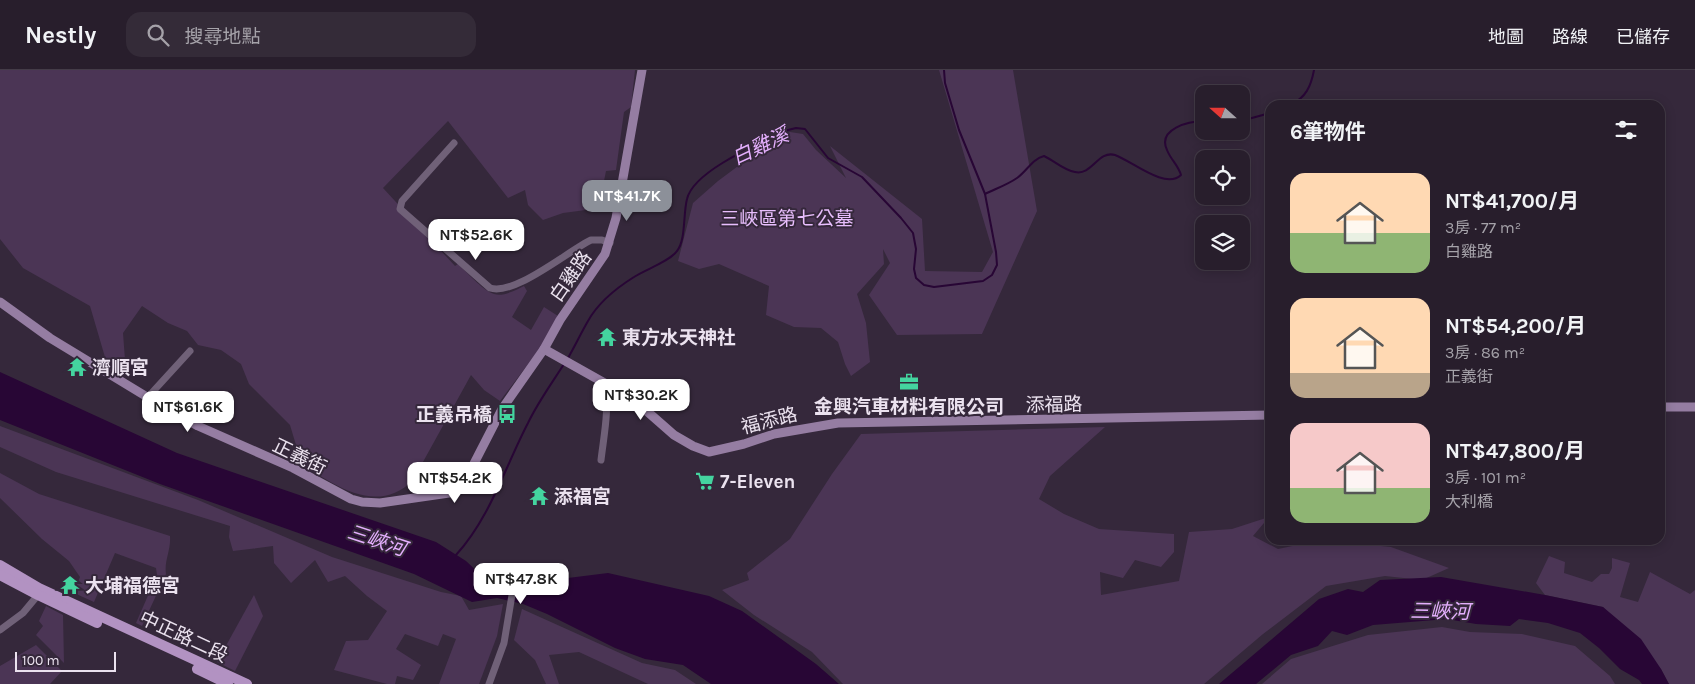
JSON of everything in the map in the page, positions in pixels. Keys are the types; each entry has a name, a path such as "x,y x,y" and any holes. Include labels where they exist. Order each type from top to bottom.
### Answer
{"main road":[{"name":"中正路二段","path":"0,565 39,588 247,684"},
{"name":"中正路二段","path":"0,574 38,595 228,684"}],"street":[{"name":"白雞路","path":"544,349 569,306 601,262 610,243 642,70"},
{"path":"454,143 402,201 400,209 490,288 502,289 532,277 591,240 602,240 610,243"},
{"name":"正義街","path":"0,302 50,338 198,426 293,468 351,499 371,503 440,496 456,490 464,483 502,408 544,349"},
{"path":"544,349 604,382 607,394 607,412 601,460"},
{"path":"148,397 190,351"},
{"name":"福添路","path":"604,382 633,399 674,435 693,446 709,452 744,444 774,434 838,423"},
{"path":"1665,407 1695,407"},
{"name":"添福路","path":"838,423 1265,415"},
{"path":"489,684 504,643 516,571"},
{"path":"0,630 23,613 38,595"}],"green space":[{"path":"0,70 635,70 631,107 624,112 616,170 606,171 603,186 591,184 586,210 563,213 543,220 528,205 525,190 508,198 448,121 383,188 455,266 458,264 489,292 501,295 524,286 527,291 512,317 531,330 544,307 558,316 541,347 500,401 484,390 471,375 413,480 398,491 383,496 367,496 336,485 293,458 296,445 290,425 249,384 241,364 221,350 198,345 187,331 168,323 142,306 123,333 126,373 107,364 90,306 23,268 0,239"},
{"name":"三峽區第七公墓","path":"939,70 1013,70 1037,211 982,334 897,335 869,295 890,263 883,249 884,264 857,294 866,323 870,362 851,376 838,342 821,328 794,327 766,315 769,286 719,264 699,269 678,261 693,203 718,181 765,146 790,132 803,134 816,150 846,178 830,146 922,219 925,271 982,272 993,252"},
{"path":"0,426 198,500 332,557 441,592 461,596 469,610 503,604 497,636 479,684 439,684 456,639 443,634 438,646 405,634 396,649 421,665 413,680 397,676 395,684 387,684 334,670 346,641 368,640 387,611 345,576 328,582 315,560 291,583 274,563 273,546 233,551 229,537 230,526 56,472 0,447"},
{"path":"1105,427 1050,476 1039,499 1064,514 1099,529 1174,534 1174,552 1161,567 1135,560 1123,578 1100,572 1101,595 1179,581 1189,532 1232,529 1265,518 1265,522 1253,536 1265,542 1265,545 1270,545 1278,549 1297,545 1371,545 1391,547 1449,568 1422,580 1385,576 1326,586 1263,634 1204,684 843,684 812,652 754,615 722,590 749,580 747,573 790,539 832,474 861,434"},
{"path":"0,473 39,494 170,536 166,574 142,626 136,623 157,575 156,568 115,553 94,602 74,593 80,577 69,561 42,539 0,498"},
{"path":"1549,556 1565,562 1564,573 1592,582 1601,574 1609,574 1612,568 1612,558 1630,563 1620,597 1638,602 1650,572 1690,594 1695,590 1695,684 1669,684 1661,669 1603,607 1545,595 1536,583"},
{"path":"254,595 263,616 235,671 217,662"},
{"path":"46,606 63,615 64,663 36,635 43,626 39,621"},
{"path":"522,609 642,663 675,670 696,684 648,684 579,652 549,655 559,684 546,684 535,660 514,640"},
{"path":"1442,627 1470,632 1522,634 1575,646 1610,676 1615,684 1262,684 1291,659 1368,635"},
{"path":"36,645 62,671 50,684 0,684 0,666"}],"water":[{"name":"三峽河","path":"0,372 177,453 436,542 466,561 482,576 527,587 568,578 608,573 709,596 742,611 816,664 839,684 711,684 683,665 645,659 615,648 523,604 497,598 472,602 414,574 160,484 0,420"},
{"name":"三峽河","path":"1441,577 1603,607 1641,639 1669,684 1642,684 1639,680 1620,669 1599,648 1580,633 1548,623 1519,619 1510,626 1476,624 1447,619 1373,625 1347,635 1332,631 1318,646 1291,655 1256,684 1219,684 1319,599 1348,589 1363,592 1380,580"}],"waterway":[{"name":"白雞溪","path":"568,358 592,314 603,302 628,281 669,259 677,251 682,240 687,199 692,188 702,178 730,158 796,128 805,129 828,158 862,177 901,218 913,233 916,249 914,269 916,278 924,285 934,287 983,281 992,275 997,265 996,252 985,194 959,130 945,83 944,70"},
{"path":"1299,100 1307,91 1314,70"},
{"path":"1250,119 1265,114"},
{"path":"985,194 1021,175 1033,162 1044,156 1067,169 1081,172 1091,167 1104,156 1109,154 1115,155 1148,173 1166,179 1174,179 1181,175 1167,150 1166,137 1176,128 1195,122"},
{"name":"白雞溪","path":"456,555 468,541 488,509 532,415 564,364"}],"place":[{"name":"東方水天神社","path":"607,337"},
{"name":"濟順宮","path":"77,367"},
{"name":"金興汽車材料有限公司","path":"909,382"},
{"name":"正義吊橋","path":"507,414"},
{"name":"7-Eleven","path":"705,481"},
{"name":"添福宮","path":"539,496"},
{"name":"大埔福德宮","path":"70,585"}]}
